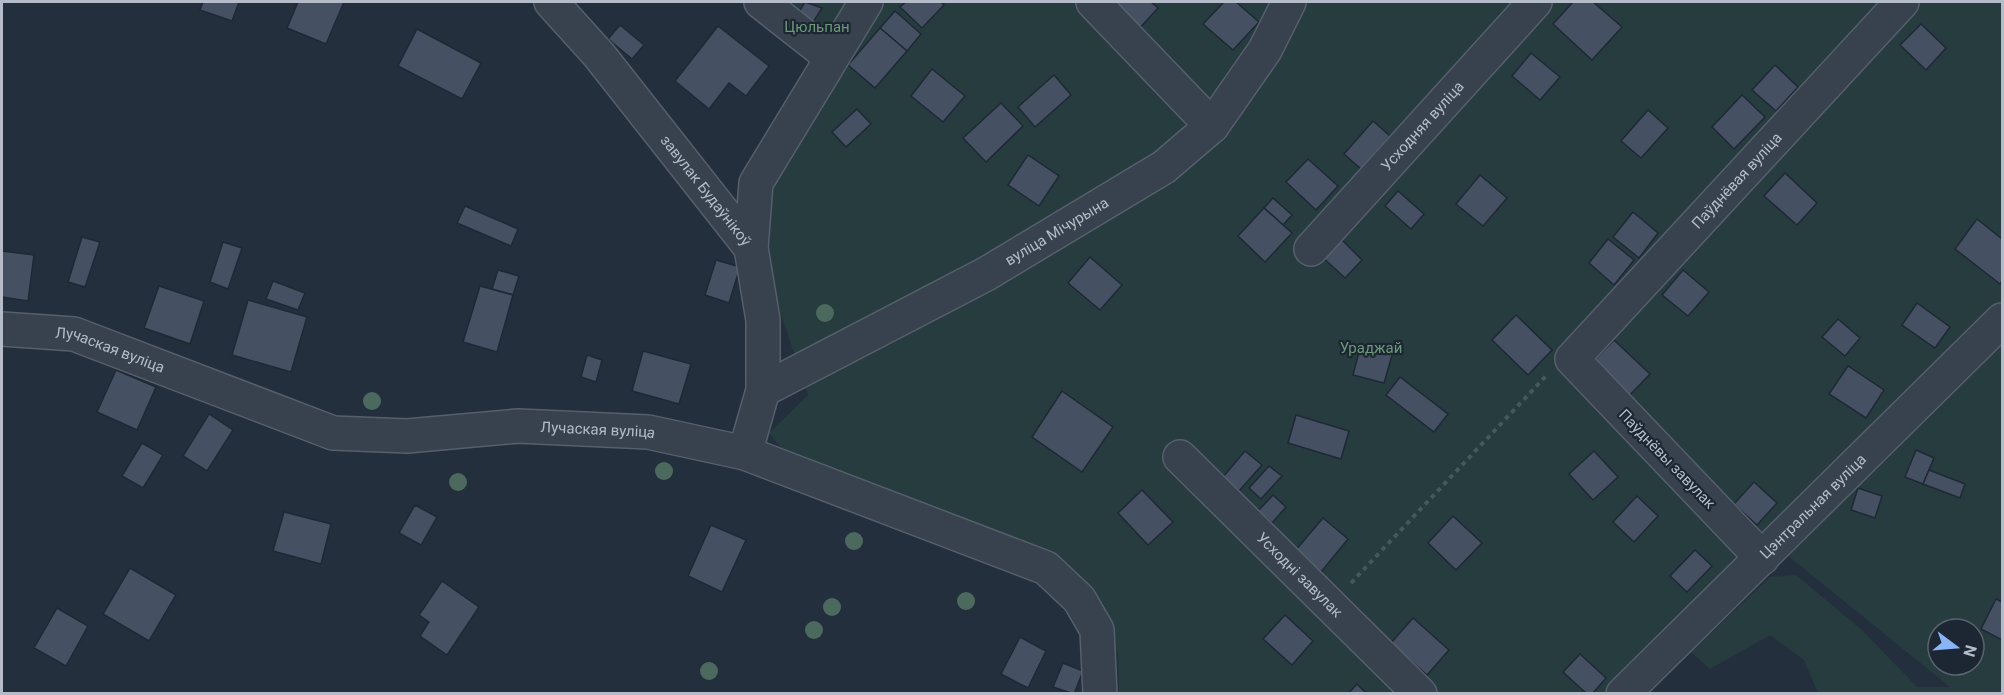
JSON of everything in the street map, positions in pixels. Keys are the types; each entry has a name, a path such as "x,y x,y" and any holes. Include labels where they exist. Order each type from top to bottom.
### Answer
{"street":[{"name":"завулак Будаўнікоў","path":"551,2 606,64 751,248 763,320 763,390 745,453"},
{"path":"760,2 831,57"},
{"path":"751,248 756,183 866,2"},
{"path":"1093,2 1212,126"},
{"name":"вуліца Мічурына","path":"763,390 986,274 1164,167 1212,126 1265,50 1289,2"},
{"name":"Паўднёвая вуліца","path":"1572,359 1902,2"},
{"name":"Усходняя вуліца","path":"1311,249 1518,7"},
{"name":"Цэнтральная вуліца","path":"1623,693 2002,320"},
{"name":"Лучаская вуліца","path":"2,329 74,334 333,433 407,436 518,426 648,432 745,453 1046,568 1079,599 1097,630 1100,693"},
{"name":"Паўднёвы завулак","path":"1572,359 1762,558"},
{"name":"Усходні завулак","path":"1180,457 1419,693"}],"path":[{"path":"1330,605 1553,369 1572,359"}],"green space":[{"name":"Ураджай","path":"744,2 2002,2 2002,693 1818,693 1804,660 1770,635 1710,669 1691,652 1770,577 1796,575 1863,631 1917,687 1950,687 1938,677 1986,677 1986,617 1926,617 1926,668 1787,555 1643,693 1119,693 1118,654 1056,559 788,456 769,433 808,395 740,192 822,62"}],"building":[{"path":"203,2 239,2 232,21 200,10"},
{"path":"298,2 344,2 326,44 287,28"},
{"path":"805,2 822,8 807,32 792,23"},
{"path":"906,2 941,2 944,5 922,28 900,7"},
{"path":"1112,2 1151,2 1158,8 1137,31"},
{"path":"1224,2 1236,2 1259,22 1233,50 1203,24"},
{"path":"1573,2 1593,2 1622,27 1592,60 1553,24"},
{"path":"895,11 921,34 907,51 880,28"},
{"path":"1921,24 1946,48 1926,70 1900,45"},
{"path":"620,25 644,45 632,59 608,39"},
{"path":"718,26 769,66 746,96 729,83 709,109 675,81"},
{"path":"880,28 907,51 875,88 848,65"},
{"path":"417,29 481,63 462,99 398,66"},
{"path":"1531,53 1560,77 1540,100 1512,76"},
{"path":"1775,65 1798,87 1776,111 1752,90"},
{"path":"932,69 965,96 943,122 911,96"},
{"path":"1054,75 1071,95 1035,127 1018,107"},
{"path":"1742,95 1765,117 1734,149 1712,127"},
{"path":"1001,103 1023,126 986,162 963,138"},
{"path":"857,109 871,124 846,147 832,132"},
{"path":"1648,110 1668,128 1641,158 1621,141"},
{"path":"1373,121 1390,136 1361,169 1344,154"},
{"path":"1028,155 1059,176 1039,206 1008,185"},
{"path":"1308,159 1338,186 1316,210 1286,182"},
{"path":"1785,173 1817,203 1797,225 1764,196"},
{"path":"1480,175 1507,198 1483,226 1456,204"},
{"path":"1398,191 1424,214 1411,229 1385,206"},
{"path":"1273,198 1292,215 1283,225 1264,208"},
{"path":"465,206 518,229 511,246 457,223"},
{"path":"1264,208 1292,233 1265,262 1238,236"},
{"path":"1633,212 1658,233 1639,258 1613,237"},
{"path":"1977,219 2002,239 2002,281 2000,284 1955,249"},
{"path":"1337,235 1362,260 1345,278 1319,254"},
{"path":"82,237 100,242 85,287 68,282"},
{"path":"1608,239 1634,260 1614,285 1589,263"},
{"path":"223,242 242,248 228,289 210,282"},
{"path":"2,251 34,255 28,301 2,297"},
{"path":"1090,257 1122,285 1100,310 1068,283"},
{"path":"716,260 740,267 729,303 705,295"},
{"path":"498,270 519,276 513,295 492,289"},
{"path":"1683,270 1709,292 1688,316 1662,295"},
{"path":"273,281 305,293 298,310 266,299"},
{"path":"159,286 204,301 190,344 144,328"},
{"path":"480,286 513,295 497,352 463,342"},
{"path":"248,300 307,317 291,372 232,355"},
{"path":"1917,303 1950,327 1935,348 1902,325"},
{"path":"1516,315 1552,350 1528,375 1492,340"},
{"path":"1838,319 1860,338 1845,356 1822,337"},
{"path":"1614,340 1650,374 1626,399 1590,365"},
{"path":"1361,344 1393,352 1384,383 1353,375"},
{"path":"643,351 691,364 679,404 632,391"},
{"path":"587,355 602,360 596,382 581,377"},
{"path":"1848,366 1884,390 1866,418 1829,394"},
{"path":"116,370 156,387 137,430 97,412"},
{"path":"1400,377 1448,414 1434,432 1386,395"},
{"path":"1062,391 1113,427 1082,472 1032,437"},
{"path":"209,414 233,430 207,471 183,456"},
{"path":"1296,415 1349,431 1341,459 1288,443"},
{"path":"142,443 163,455 143,488 122,476"},
{"path":"1916,450 1934,458 1923,484 1905,477"},
{"path":"1245,451 1262,465 1239,491 1223,477"},
{"path":"1594,451 1618,477 1593,500 1569,474"},
{"path":"1269,466 1282,476 1261,499 1249,488"},
{"path":"1929,470 1965,484 1960,498 1923,484"},
{"path":"1754,482 1777,503 1757,525 1734,504"},
{"path":"1858,488 1882,496 1875,518 1851,510"},
{"path":"1142,490 1173,522 1148,545 1118,513"},
{"path":"1273,495 1286,507 1272,523 1258,511"},
{"path":"1637,496 1658,516 1634,542 1613,522"},
{"path":"415,505 437,517 421,545 399,533"},
{"path":"284,512 331,524 321,564 273,551"},
{"path":"1453,516 1482,543 1456,570 1428,543"},
{"path":"1323,518 1348,539 1321,572 1295,551"},
{"path":"711,525 746,540 722,592 688,576"},
{"path":"1695,550 1712,566 1687,592 1670,576"},
{"path":"130,568 176,595 149,641 103,614"},
{"path":"442,581 479,607 447,655 420,636 429,622 419,615"},
{"path":"1996,599 2002,602 2002,640 1986,632 1986,619"},
{"path":"57,608 88,626 66,666 34,648"},
{"path":"1285,615 1313,641 1292,665 1263,639"},
{"path":"1413,618 1449,650 1427,675 1391,643"},
{"path":"1020,637 1046,651 1028,688 1001,674"},
{"path":"1580,654 1606,678 1592,694 1587,694 1563,672"},
{"path":"1063,663 1083,671 1074,694 1053,687"},
{"path":"1357,684 1367,694 1348,694"}],"park label":[{"name":"Цюльпан","path":"817,27"}]}
